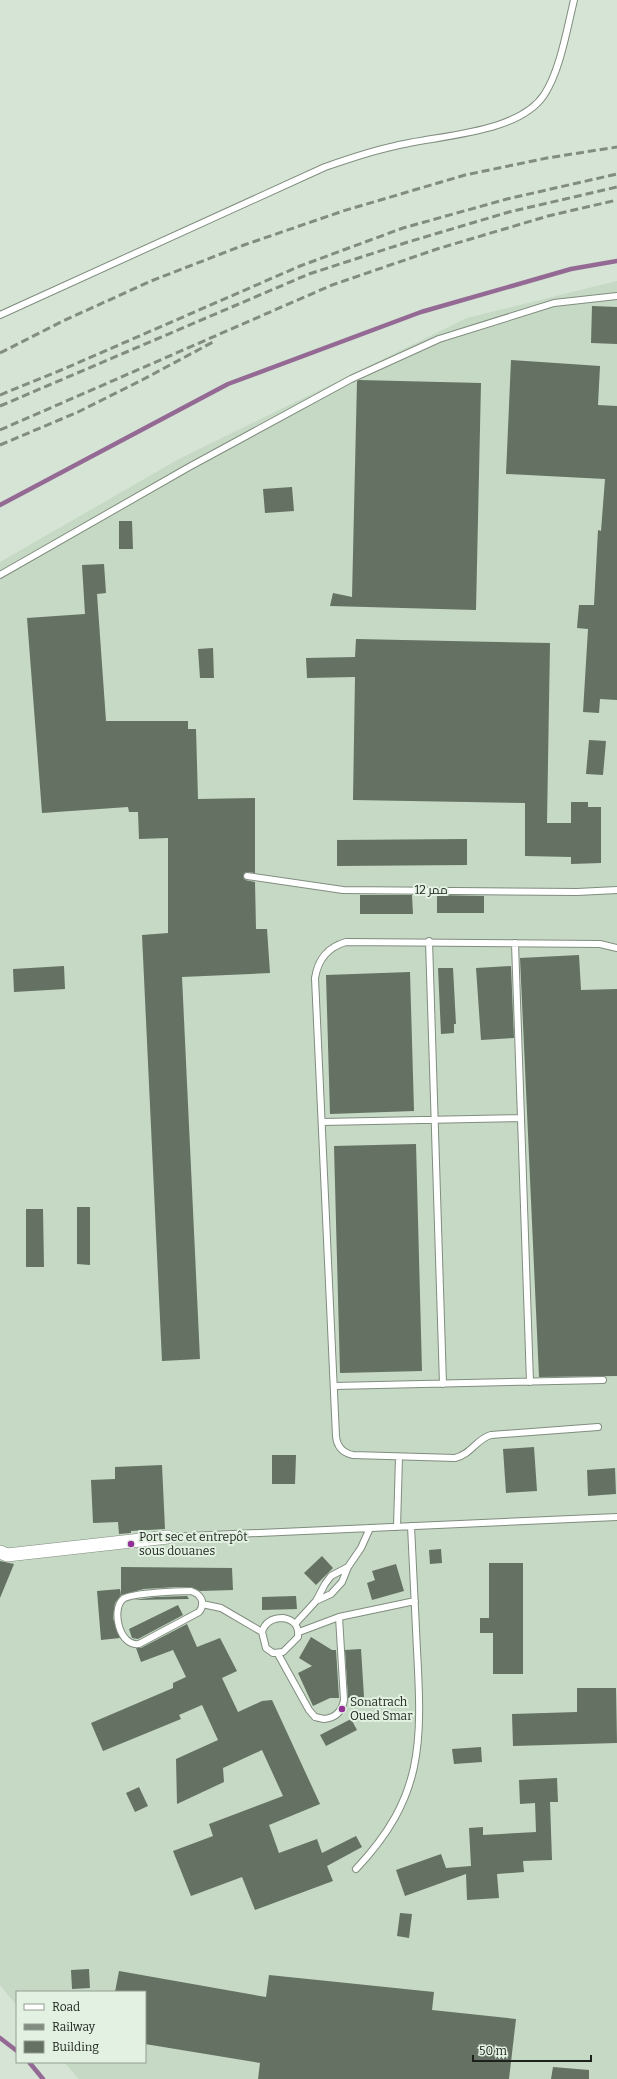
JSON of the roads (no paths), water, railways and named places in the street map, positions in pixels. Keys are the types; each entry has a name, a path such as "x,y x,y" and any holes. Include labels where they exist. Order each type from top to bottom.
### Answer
{"street":[{"path":"0,1552 7,1555 168,1537"}],"lane":[{"path":"0,315 325,167 360,155 479,129 512,121 521,117 535,106 550,85 574,0"},
{"path":"0,575 189,467 352,379 439,339 554,303 617,296"},
{"name":"ممر 12","path":"247,876 343,890 577,892 617,890"},
{"path":"429,941 443,1384"},
{"path":"598,1427 491,1435 482,1438 466,1454 455,1458 353,1455 343,1451 336,1442 315,978 320,961 331,948 346,942 429,941 600,944 617,948"},
{"path":"515,943 530,1382"},
{"path":"322,1122 521,1118"},
{"path":"334,1386 603,1380"},
{"path":"397,1526 399,1457"},
{"path":"168,1537 617,1516"},
{"path":"356,1869 378,1845 392,1824 401,1806 414,1770 418,1751 420,1712 411,1526"},
{"path":"316,1601 324,1598 337,1589 342,1582 348,1567 361,1548 370,1528"},
{"path":"296,1624 316,1601 325,1584 335,1574 348,1567"},
{"path":"191,1591 200,1595 202,1604 202,1608 195,1614 139,1644 131,1644 122,1636 118,1608 120,1603 128,1596 191,1591"},
{"path":"299,1632 339,1617 415,1601"},
{"path":"202,1604 221,1608 262,1632"},
{"path":"278,1654 312,1714 324,1719 334,1716 341,1709 344,1700 339,1617"},
{"path":"283,1618 296,1624 299,1632 296,1640 287,1650 278,1654 273,1653 266,1648 262,1632 264,1627 272,1619 283,1618"}],"waterway":[{"path":"0,505 228,384 421,312 571,269 617,261"},
{"path":"0,2038 16,2050"},
{"path":"30,2063 43,2079"}],"railway":[{"path":"0,353 63,321 151,281 244,245 343,211 465,175 547,158 617,147"},
{"path":"0,395 66,368 300,266 403,228 507,199 617,174"},
{"path":"0,406 309,274 408,242 509,212 617,187"},
{"path":"0,430 332,285 437,249 548,216 617,200"},
{"path":"0,445 78,412 213,342"}],"place":[{"name":"Port sec et entrepôt sous douanes","path":"131,1544"},
{"name":"Sonatrach Oued Smar","path":"342,1709"}]}
